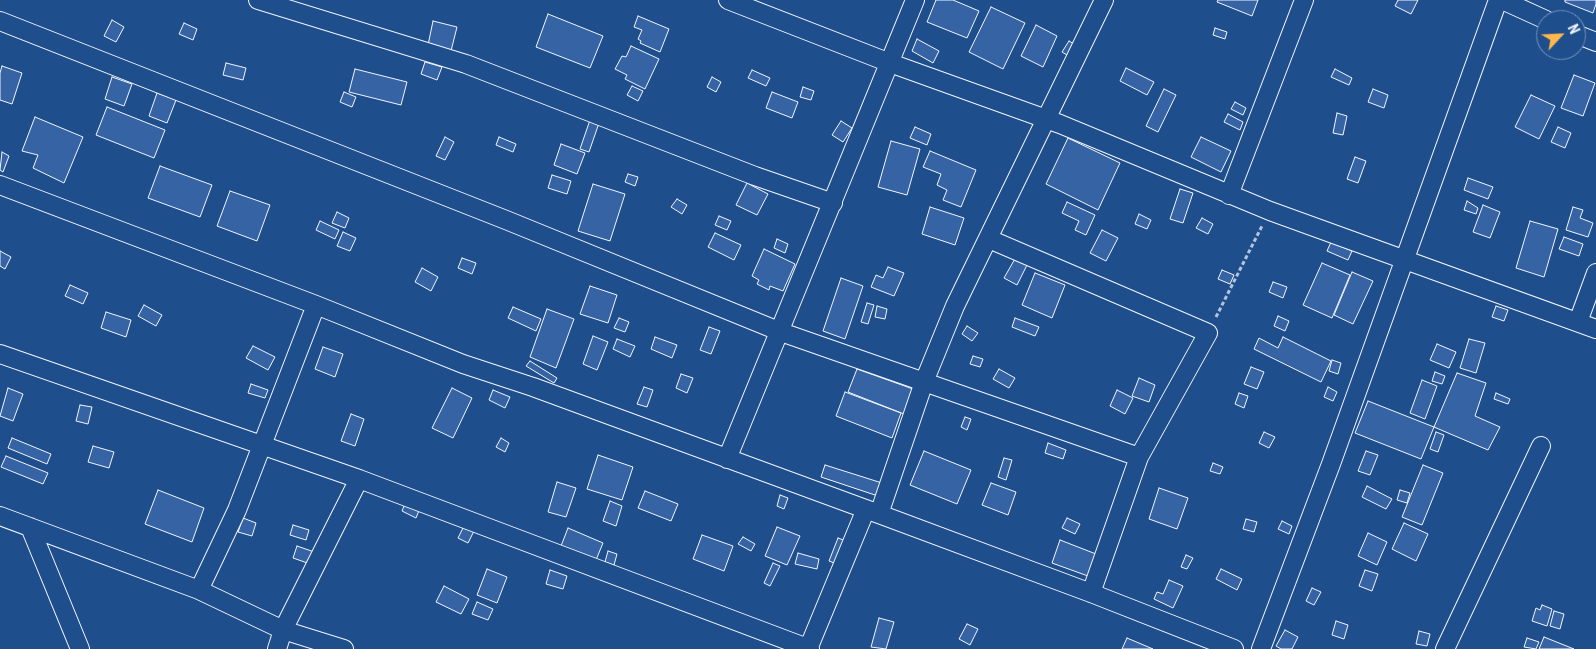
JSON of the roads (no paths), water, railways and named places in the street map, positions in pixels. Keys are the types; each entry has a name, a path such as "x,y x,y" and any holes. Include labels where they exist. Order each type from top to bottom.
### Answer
{"street":[{"path":"258,0 466,64 755,176 833,203"},
{"path":"728,0 890,63 1045,118 1270,211 1596,329"},
{"path":"727,460 781,332 915,0"},
{"path":"0,354 359,479 809,649 872,511 955,306 1104,0"},
{"path":"1229,195 1304,0"},
{"path":"1261,649 1331,464 1498,0"},
{"path":"1502,0 1536,15"},
{"path":"0,21 506,220 781,332 1139,457"},
{"path":"0,185 316,305 463,364 533,387 727,460 872,511 1091,592 1234,649"},
{"path":"989,239 1208,333 1139,457 1091,592"},
{"path":"1578,322 1596,273"},
{"path":"199,590 237,510 316,305"},
{"path":"1445,649 1541,446"},
{"path":"277,649 283,630 359,479"},
{"path":"0,516 199,590 283,630 344,649"},
{"path":"30,526 80,649"}]}
